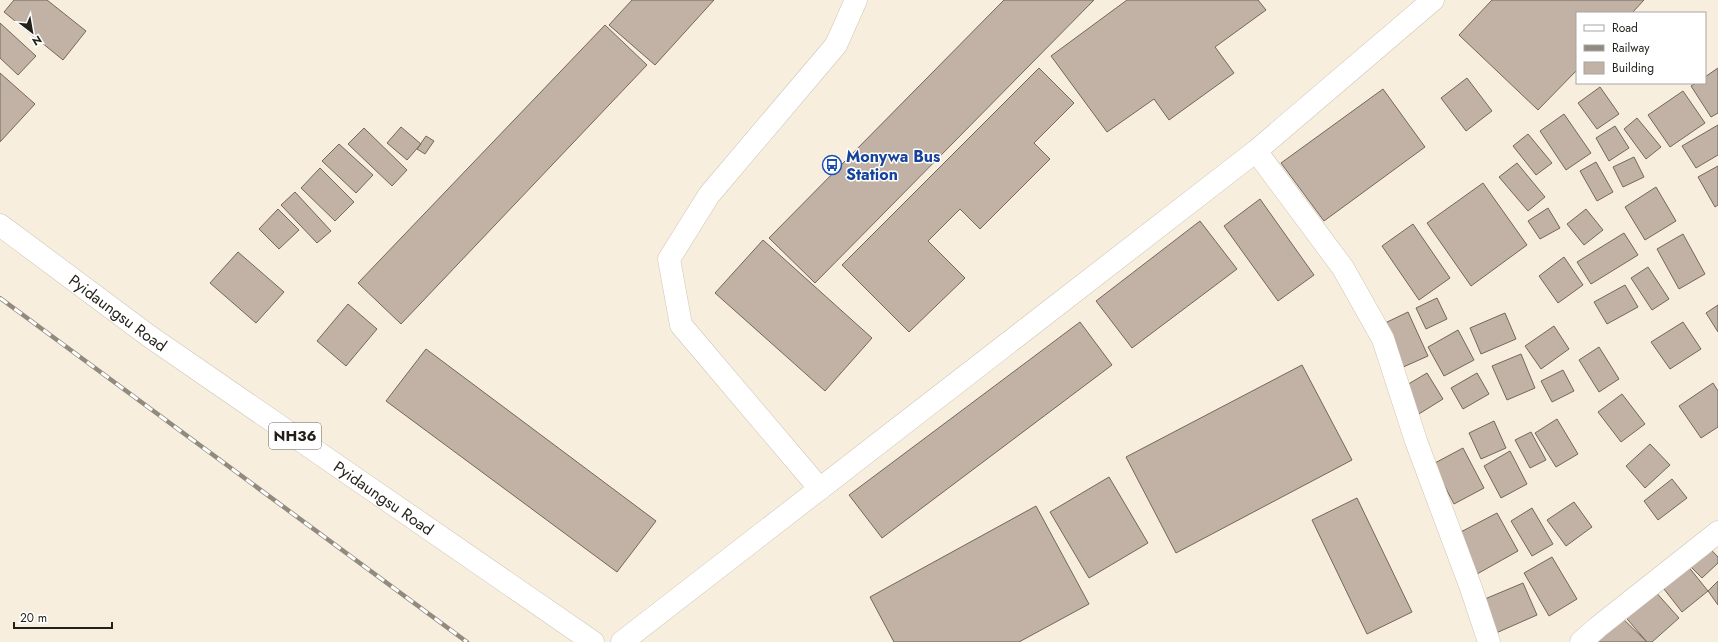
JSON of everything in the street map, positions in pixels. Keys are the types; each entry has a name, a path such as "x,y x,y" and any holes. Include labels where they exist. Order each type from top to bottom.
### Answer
{"main road":[{"path":"820,489 681,325 669,259 709,195 836,45 856,0"},
{"path":"622,642 1256,151 1433,0"},
{"path":"1256,151 1343,268 1383,339 1416,441 1471,588 1489,642"},
{"name":"Pyidaungsu Road","path":"0,225 149,336 593,642"},
{"path":"1581,642 1718,532"}],"building":[{"path":"14,0 47,0 86,31 63,60 4,12"},
{"path":"632,0 714,0 655,65 609,25"},
{"path":"1004,0 1094,0 815,283 769,238"},
{"path":"1127,0 1258,0 1266,10 1215,47 1234,73 1169,120 1154,99 1107,132 1051,56"},
{"path":"1492,0 1644,0 1633,12 1576,12 1576,71 1538,110 1459,35"},
{"path":"0,23 36,56 18,75 0,58"},
{"path":"605,25 647,65 401,324 358,283"},
{"path":"1039,68 1074,103 1034,143 1050,159 980,229 960,209 928,241 965,278 909,332 842,265"},
{"path":"1718,68 1718,113 1711,117 1691,86 1694,84 1706,84 1706,76"},
{"path":"0,73 35,104 0,142"},
{"path":"1467,78 1492,111 1466,131 1441,98"},
{"path":"1600,87 1619,114 1597,129 1578,103"},
{"path":"1383,89 1425,147 1324,221 1281,163"},
{"path":"1683,91 1705,123 1670,147 1648,115"},
{"path":"1564,114 1591,153 1566,170 1540,131"},
{"path":"1637,118 1661,147 1646,159 1624,129"},
{"path":"1718,125 1718,155 1696,168 1682,146"},
{"path":"1615,126 1629,148 1609,161 1596,138"},
{"path":"401,127 421,144 407,160 387,143"},
{"path":"364,128 407,170 392,186 348,144"},
{"path":"1528,134 1552,163 1536,175 1513,146"},
{"path":"426,136 434,141 425,154 417,149"},
{"path":"339,144 373,175 356,193 322,161"},
{"path":"1634,157 1644,177 1623,187 1613,167"},
{"path":"1596,162 1613,192 1597,201 1580,171"},
{"path":"1517,163 1545,197 1528,211 1499,177"},
{"path":"1718,166 1718,205 1715,207 1698,177"},
{"path":"320,168 354,202 335,221 301,188"},
{"path":"1483,183 1527,245 1471,286 1427,223"},
{"path":"1656,187 1676,221 1645,240 1625,207"},
{"path":"295,192 331,231 317,243 281,205"},
{"path":"1260,199 1314,275 1278,301 1224,226"},
{"path":"1548,208 1560,228 1540,239 1528,221"},
{"path":"278,209 299,230 279,249 259,229"},
{"path":"1586,209 1603,230 1584,245 1567,224"},
{"path":"1200,221 1237,269 1132,348 1096,301"},
{"path":"1413,224 1450,278 1419,300 1382,246"},
{"path":"1624,233 1638,255 1591,284 1577,262"},
{"path":"1683,234 1705,274 1679,289 1657,249"},
{"path":"763,240 872,338 825,391 715,293"},
{"path":"238,252 284,292 256,323 210,283"},
{"path":"1564,257 1583,285 1558,303 1539,276"},
{"path":"1648,267 1669,299 1652,310 1631,278"},
{"path":"1625,285 1638,307 1607,324 1594,302"},
{"path":"1437,298 1447,319 1426,329 1416,308"},
{"path":"348,304 377,329 346,366 317,341"},
{"path":"1718,305 1718,332 1706,313"},
{"path":"1408,312 1428,356 1401,368 1381,325"},
{"path":"1505,313 1516,339 1481,354 1470,328"},
{"path":"1080,322 1112,365 882,538 849,495"},
{"path":"1683,322 1701,349 1670,369 1651,342"},
{"path":"1554,326 1569,349 1541,369 1525,346"},
{"path":"1458,330 1474,360 1444,376 1428,347"},
{"path":"1599,347 1619,379 1599,392 1579,360"},
{"path":"426,349 656,521 617,572 386,401"},
{"path":"1521,354 1535,388 1507,400 1492,366"},
{"path":"1302,365 1352,460 1176,553 1126,457"},
{"path":"1563,370 1574,391 1552,402 1541,381"},
{"path":"1427,373 1443,399 1406,422 1390,395"},
{"path":"1477,373 1489,394 1463,409 1451,388"},
{"path":"1713,383 1718,391 1718,427 1701,438 1679,406"},
{"path":"1622,394 1645,424 1621,442 1598,412"},
{"path":"1557,419 1578,454 1556,467 1535,433"},
{"path":"1494,421 1506,448 1481,459 1469,433"},
{"path":"1531,432 1546,460 1530,468 1515,440"},
{"path":"1650,444 1670,465 1645,488 1626,466"},
{"path":"1463,448 1484,488 1454,504 1433,464"},
{"path":"1510,451 1527,484 1501,498 1484,466"},
{"path":"1109,477 1148,543 1089,578 1050,512"},
{"path":"1672,479 1687,498 1658,520 1644,501"},
{"path":"1357,498 1412,612 1367,634 1312,520"},
{"path":"1574,502 1592,527 1566,546 1547,520"},
{"path":"1036,506 1089,604 1019,642 894,642 870,597"},
{"path":"1532,508 1553,544 1532,556 1511,521"},
{"path":"1497,513 1518,551 1477,574 1455,535"},
{"path":"1697,535 1718,557 1718,563 1702,578 1679,555"},
{"path":"1679,555 1708,591 1682,612 1653,575"},
{"path":"1552,557 1577,599 1549,616 1524,573"},
{"path":"1644,579 1679,618 1652,642 1647,642 1615,605"},
{"path":"1718,581 1718,605 1708,591"},
{"path":"1523,583 1537,615 1487,637 1473,604"},
{"path":"1618,614 1647,642 1593,642"}],"railway":[{"path":"0,298 467,642"}],"place":[{"name":"Monywa Bus Station","path":"832,165"}]}
